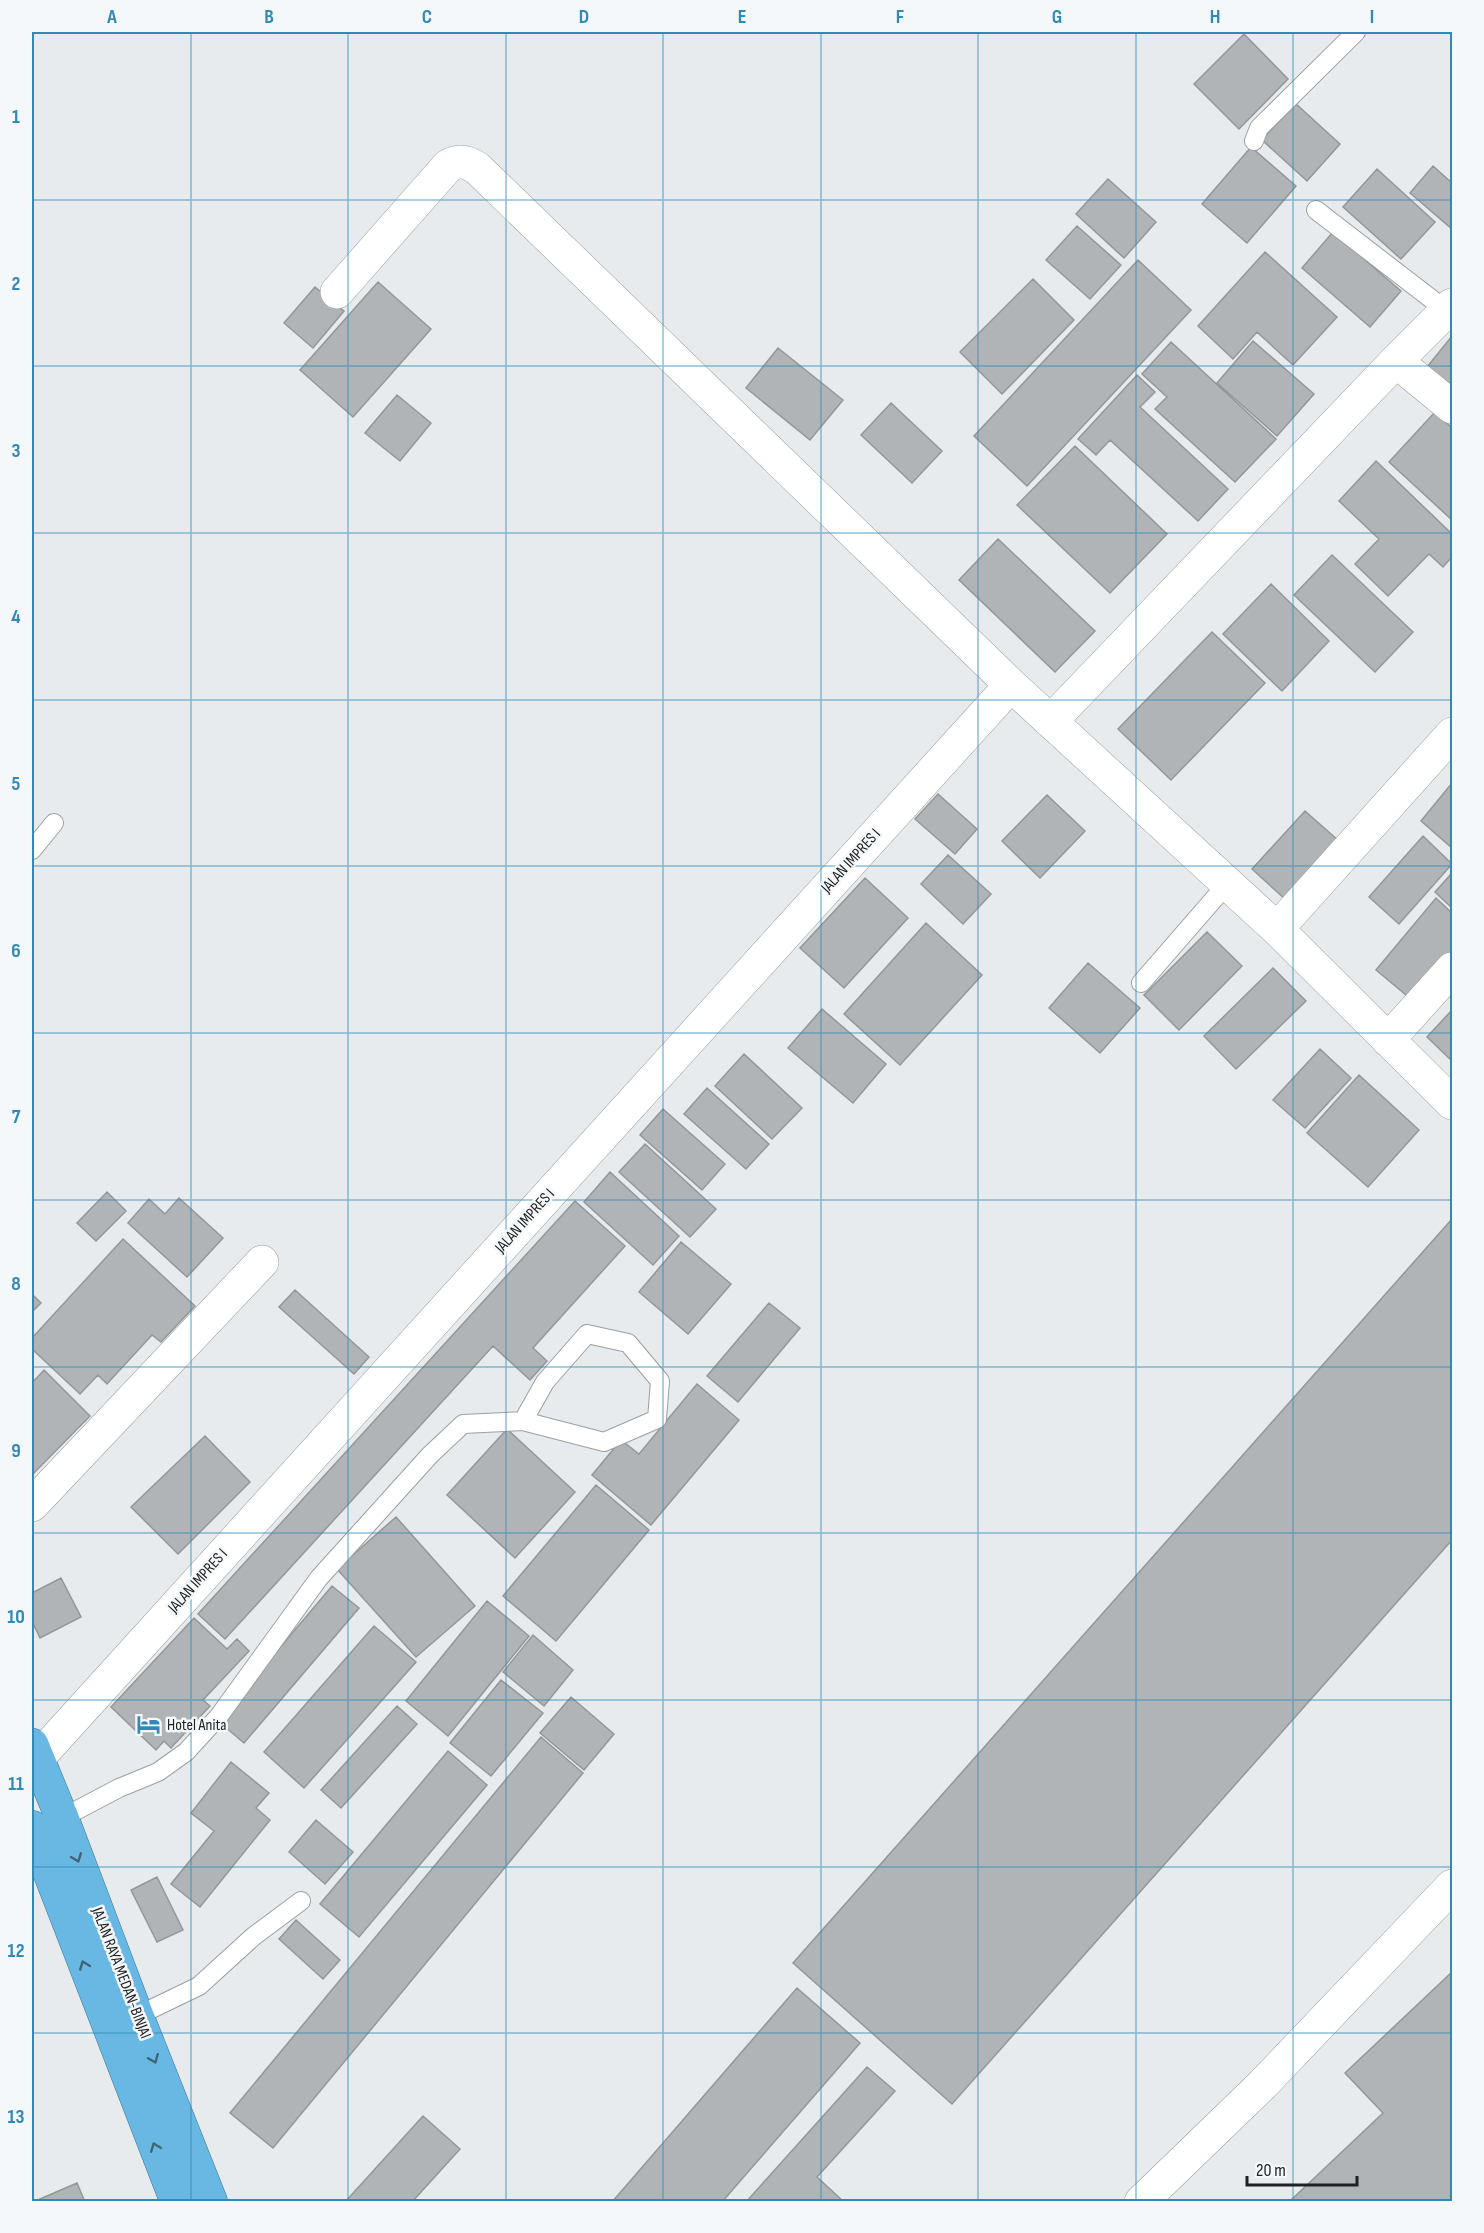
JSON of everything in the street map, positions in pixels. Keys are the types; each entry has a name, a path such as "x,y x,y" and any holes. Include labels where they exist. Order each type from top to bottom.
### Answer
{"highway":[{"name":"JALAN RAYA MEDAN-BINJAI","path":"35,1751 211,2202"},
{"name":"JALAN RAYA MEDAN-BINJAI","path":"32,1827 177,2202"}],"street":[{"path":"337,292 448,166 463,161 477,168 1011,685 1277,929 1452,1103"},
{"path":"1051,721 1396,360 1449,308"},
{"path":"1396,360 1452,407"},
{"name":"JALAN IMPRES I","path":"35,1751 1011,685"},
{"path":"1277,929 1452,734"},
{"path":"1388,1040 1452,969"},
{"path":"32,1505 262,1262"},
{"path":"1141,2202 1262,2085 1452,1886"}],"lane":[{"path":"1254,141 1259,128 1356,32"},
{"path":"1316,210 1449,308"},
{"path":"32,850 54,823"},
{"path":"1141,983 1227,884"},
{"path":"62,1818 119,1788 158,1772 186,1752 219,1716 320,1578 430,1455 463,1424 523,1421 604,1442 657,1419 660,1381 627,1343 587,1334 545,1382 523,1421"},
{"path":"137,2016 198,1986 254,1936 301,1901"}],"building":[{"path":"1244,34 1288,79 1239,129 1194,84"},
{"path":"1295,103 1340,144 1307,181 1262,140"},
{"path":"1251,147 1296,186 1247,243 1202,204"},
{"path":"1433,166 1452,183 1452,229 1410,193"},
{"path":"1377,169 1435,222 1401,259 1343,207"},
{"path":"1108,179 1156,222 1124,258 1076,214"},
{"path":"1077,226 1121,265 1090,299 1046,260"},
{"path":"1333,232 1401,291 1370,327 1302,268"},
{"path":"1265,252 1337,317 1293,365 1257,332 1233,359 1198,326"},
{"path":"1138,260 1191,310 1027,486 974,436"},
{"path":"1033,279 1074,320 1002,394 960,352"},
{"path":"378,282 431,329 353,417 300,370"},
{"path":"315,287 344,311 313,348 284,323"},
{"path":"1452,336 1452,388 1427,367"},
{"path":"1253,341 1314,394 1277,436 1217,383"},
{"path":"1171,342 1276,439 1235,482 1155,409 1167,397 1142,374"},
{"path":"778,348 843,400 810,440 746,388"},
{"path":"1137,375 1155,392 1140,407 1228,489 1198,521 1110,440 1096,455 1078,439"},
{"path":"397,395 431,423 400,461 365,433"},
{"path":"891,403 942,451 912,483 861,435"},
{"path":"1435,412 1452,428 1452,520 1389,462"},
{"path":"1075,446 1167,534 1110,593 1017,505"},
{"path":"1376,461 1452,534 1452,557 1443,567 1429,554 1388,596 1355,564 1379,539 1339,501"},
{"path":"998,539 1095,631 1055,672 959,580"},
{"path":"1332,555 1413,632 1375,672 1294,595"},
{"path":"1271,584 1329,641 1282,691 1223,634"},
{"path":"1212,632 1265,683 1171,780 1118,729"},
{"path":"1452,783 1452,848 1421,821"},
{"path":"938,794 977,829 955,854 915,819"},
{"path":"1047,795 1085,831 1040,878 1002,841"},
{"path":"1305,811 1339,841 1286,900 1252,869"},
{"path":"1423,836 1452,864 1399,924 1369,897"},
{"path":"948,855 991,894 963,924 921,884"},
{"path":"1452,873 1452,908 1435,892"},
{"path":"865,878 908,918 844,988 800,948"},
{"path":"1436,898 1452,913 1452,964 1418,1005 1376,970"},
{"path":"926,923 982,975 900,1065 844,1014"},
{"path":"1207,932 1242,966 1179,1030 1144,995"},
{"path":"1088,963 1140,1008 1100,1053 1049,1008"},
{"path":"1273,968 1306,1001 1236,1069 1204,1036"},
{"path":"822,1009 886,1064 853,1103 788,1048"},
{"path":"1452,1010 1452,1061 1427,1037"},
{"path":"1320,1049 1351,1078 1305,1128 1273,1100"},
{"path":"744,1054 802,1108 772,1139 715,1086"},
{"path":"1359,1075 1419,1130 1368,1187 1307,1133"},
{"path":"707,1088 769,1144 746,1169 684,1114"},
{"path":"663,1109 725,1164 702,1190 640,1135"},
{"path":"645,1144 716,1209 690,1237 619,1172"},
{"path":"610,1172 679,1236 653,1265 584,1202"},
{"path":"107,1192 126,1211 96,1241 77,1223"},
{"path":"179,1198 223,1238 187,1277 128,1223 149,1199 165,1214"},
{"path":"575,1201 625,1246 533,1348 547,1361 530,1380 493,1346 225,1639 198,1614"},
{"path":"1452,1219 1452,1540 952,2104 793,1963"},
{"path":"123,1239 195,1306 161,1342 152,1335 107,1384 98,1375 80,1394 32,1349 32,1338"},
{"path":"681,1242 731,1284 688,1334 639,1292"},
{"path":"295,1290 369,1357 354,1374 279,1307"},
{"path":"32,1294 41,1303 32,1312"},
{"path":"769,1303 800,1328 738,1402 707,1376"},
{"path":"44,1370 90,1416 32,1475 32,1383"},
{"path":"697,1384 739,1420 651,1525 592,1475 621,1440 639,1454"},
{"path":"507,1429 575,1492 515,1558 447,1495"},
{"path":"205,1436 250,1482 178,1554 131,1507"},
{"path":"596,1485 649,1530 556,1641 503,1596"},
{"path":"396,1517 475,1606 416,1657 337,1569"},
{"path":"61,1578 81,1617 40,1638 32,1621 32,1593"},
{"path":"332,1586 359,1608 244,1743 218,1721"},
{"path":"487,1601 529,1636 448,1736 406,1701"},
{"path":"194,1618 227,1649 237,1639 249,1651 203,1700 210,1706 171,1748 164,1741 156,1750 111,1707"},
{"path":"374,1626 416,1662 304,1788 264,1752"},
{"path":"533,1635 573,1670 544,1706 503,1672"},
{"path":"501,1680 543,1713 491,1776 450,1743"},
{"path":"571,1697 614,1734 584,1770 540,1733"},
{"path":"397,1706 417,1724 341,1808 321,1790"},
{"path":"541,1737 583,1773 273,2148 230,2113"},
{"path":"448,1751 487,1785 359,1937 320,1904"},
{"path":"231,1762 269,1793 256,1808 270,1820 200,1907 171,1884 214,1831 191,1813"},
{"path":"316,1820 353,1852 325,1884 289,1852"},
{"path":"157,1877 183,1930 157,1942 131,1890"},
{"path":"296,1920 340,1960 323,1979 279,1939"},
{"path":"1452,1972 1452,2202 1289,2202 1383,2113 1345,2073"},
{"path":"797,1988 860,2043 722,2202 612,2202"},
{"path":"867,2067 895,2091 817,2177 844,2202 746,2202"},
{"path":"423,2116 460,2149 412,2202 345,2202"},
{"path":"77,2183 85,2202 33,2202"}],"place":[{"name":"Hotel Anita","path":"149,1725"}]}
